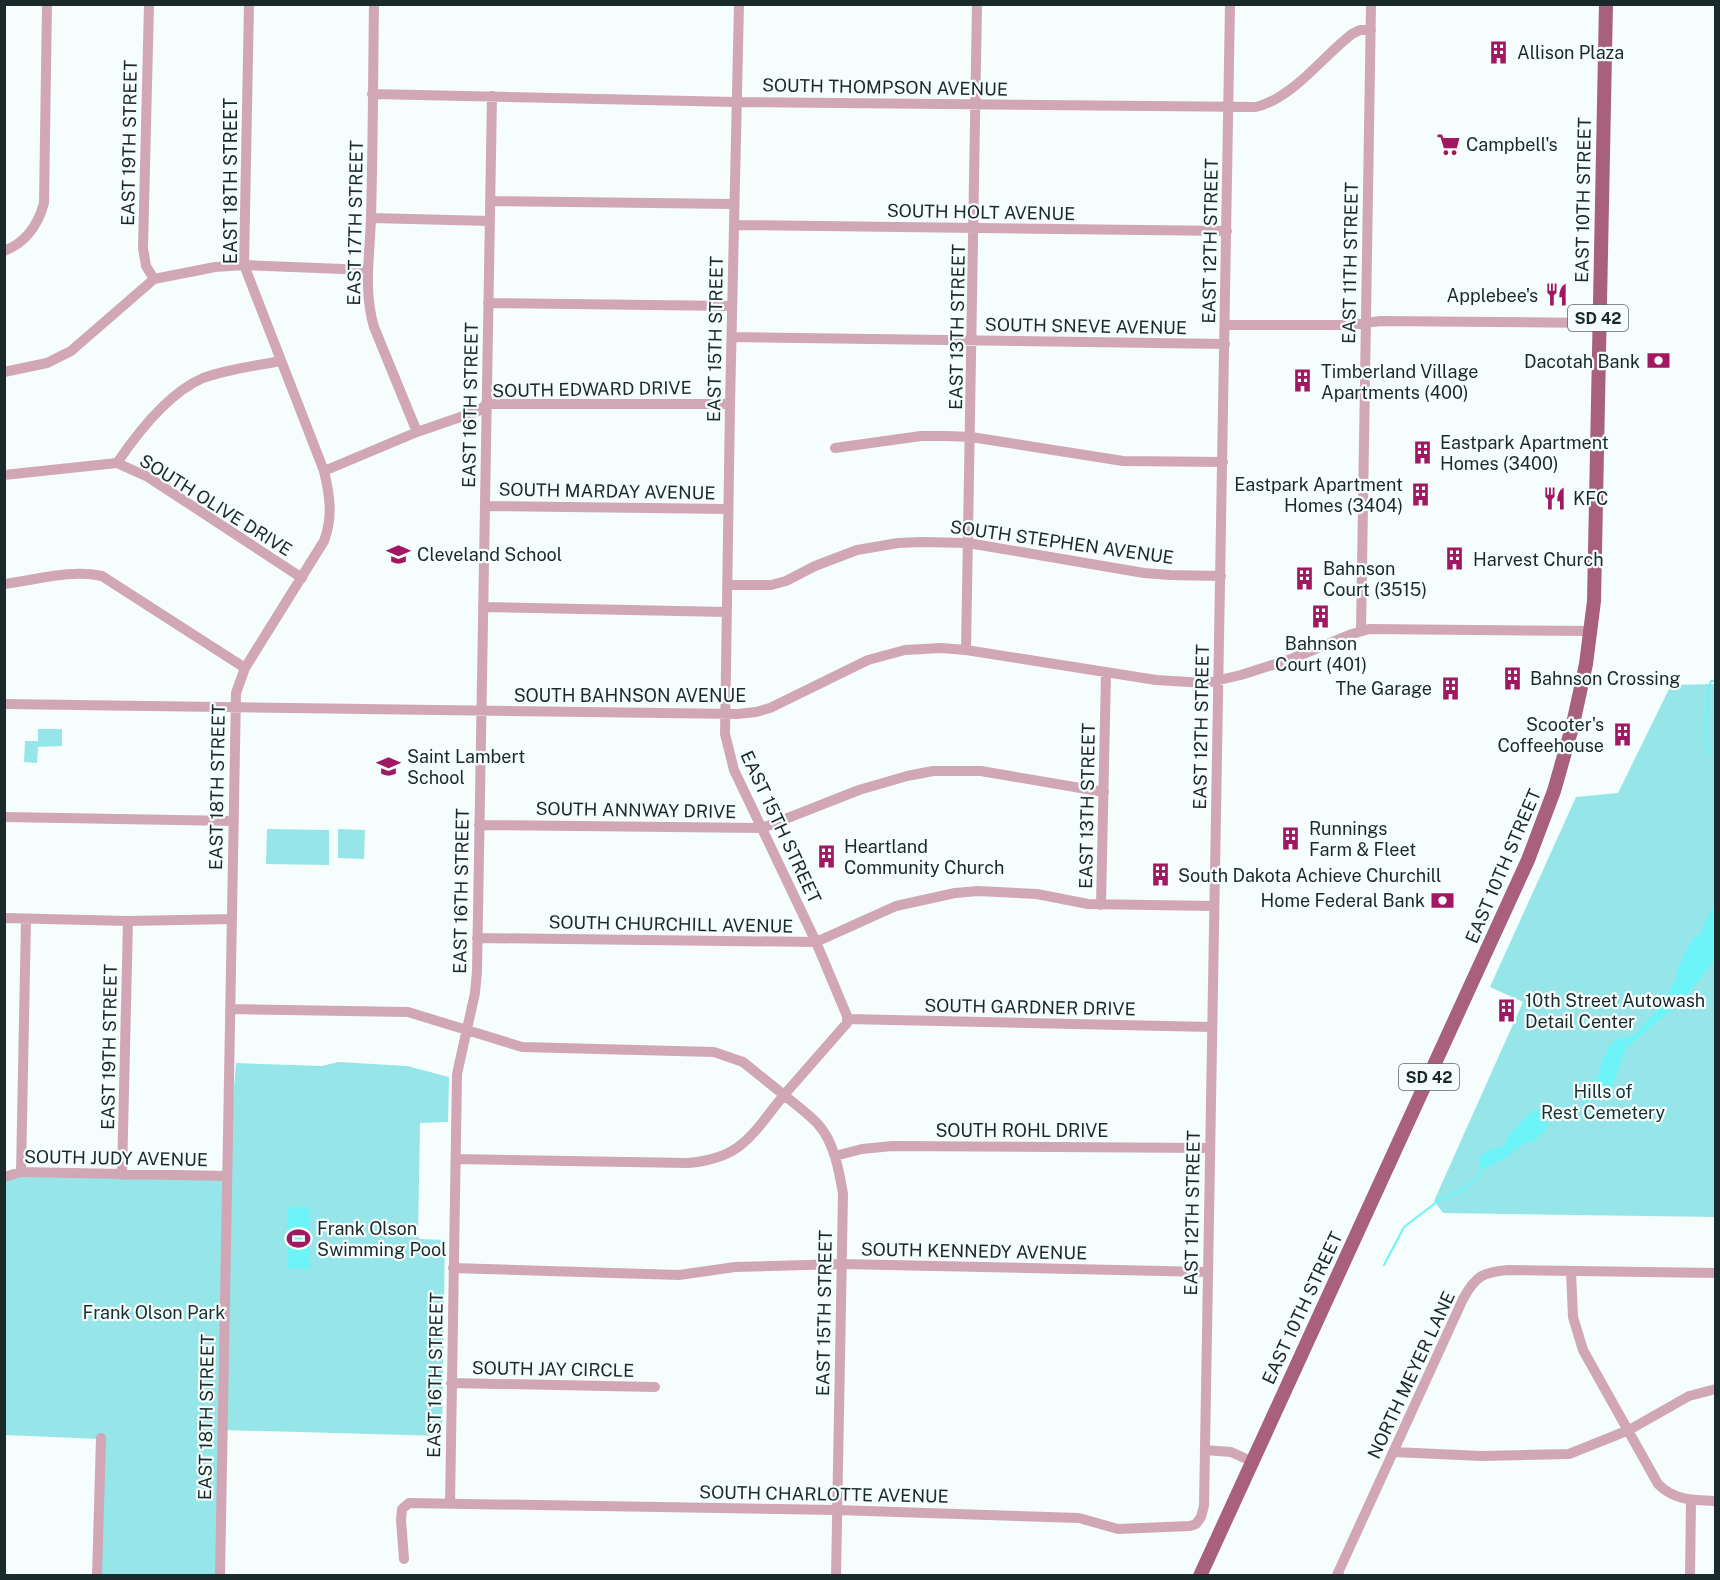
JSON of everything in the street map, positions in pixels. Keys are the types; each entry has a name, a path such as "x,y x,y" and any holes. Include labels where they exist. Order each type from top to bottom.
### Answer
{"main road":[{"name":"EAST 10TH STREET","path":"1200,1575 1542,827 1573,724 1591,631 1595,580 1598,323 1606,4"}],"street":[{"path":"4,251 29,234 41,214 44,203 47,4"},
{"name":"EAST 19TH STREET","path":"148,4 143,248 146,266 153,279"},
{"name":"EAST 18TH STREET","path":"220,1575 235,707 237,688 245,668 324,541 329,530 331,505 324,471 244,265 249,4"},
{"name":"EAST 17TH STREET","path":"374,4 371,218 367,291 371,318 417,432"},
{"name":"EAST 15TH STREET","path":"739,4 729,404 725,734 734,770 816,942 847,1019"},
{"name":"EAST 13TH STREET","path":"966,650 975,229 977,4"},
{"name":"EAST 12TH STREET","path":"1196,1524 1204,1506 1230,4"},
{"name":"EAST 11TH STREET","path":"1361,630 1371,4"},
{"name":"SOUTH THOMPSON AVENUE","path":"372,94 736,102 1256,107 1282,96 1352,34 1360,30 1371,30"},
{"name":"EAST 16TH STREET","path":"450,1504 450,1383 457,1074 475,993 477,938 492,96"},
{"path":"490,201 734,204"},
{"path":"371,218 490,221"},
{"name":"SOUTH HOLT AVENUE","path":"734,225 1227,231"},
{"path":"4,372 47,363 71,351 153,279 215,267 244,265 369,270"},
{"path":"488,303 732,306"},
{"path":"1225,325 1349,325 1381,321 1598,323"},
{"name":"SOUTH SNEVE AVENUE","path":"732,337 1225,344"},
{"path":"117,463 135,437 178,393 193,383 221,373 280,361"},
{"name":"SOUTH EDWARD DRIVE","path":"324,471 417,432 478,411 488,404 729,404"},
{"path":"834,448 921,436 971,437 1124,461 1223,462"},
{"name":"SOUTH OLIVE DRIVE","path":"4,475 117,463 148,477 302,578"},
{"name":"SOUTH MARDAY AVENUE","path":"485,506 728,509"},
{"name":"SOUTH STEPHEN AVENUE","path":"728,585 771,585 786,581 836,557 857,550 922,542 968,543 1144,573 1221,576"},
{"path":"5,580 86,572 102,576 245,668"},
{"path":"483,607 727,612"},
{"name":"SOUTH BAHNSON AVENUE","path":"4,704 750,713 770,708 839,672 868,660 892,652 929,648 966,650 1172,682 1206,683 1291,659 1361,630 1388,628 1591,631"},
{"name":"EAST 13TH STREET","path":"1101,905 1106,672"},
{"name":"SOUTH ANNWAY DRIVE","path":"479,825 762,828 859,790 933,771 981,771 1104,792"},
{"path":"4,817 234,821"},
{"name":"SOUTH CHURCHILL AVENUE","path":"477,938 816,942 896,906 955,893 1013,892 1101,905 1214,906"},
{"path":"4,918 128,921 231,919"},
{"path":"21,1172 26,919"},
{"name":"EAST 19TH STREET","path":"122,1175 128,921"},
{"name":"EAST 15TH STREET","path":"230,1009 408,1012 522,1047 714,1052 743,1062 817,1123 835,1156 843,1194 836,1575"},
{"path":"456,1159 687,1163 723,1157 744,1143 844,1026 847,1019"},
{"name":"SOUTH GARDNER DRIVE","path":"847,1019 1212,1027"},
{"name":"SOUTH ROHL DRIVE","path":"835,1156 862,1149 892,1146 1210,1148"},
{"name":"SOUTH JUDY AVENUE","path":"4,1177 21,1172 227,1176"},
{"name":"SOUTH KENNEDY AVENUE","path":"453,1268 680,1275 735,1267 842,1264 1207,1272"},
{"name":"NORTH MEYER LANE","path":"1339,1575 1463,1299 1476,1280 1488,1272 1508,1270 1716,1273"},
{"path":"1571,1272 1573,1317 1580,1343 1658,1484 1677,1498 1716,1501"},
{"name":"SOUTH JAY CIRCLE","path":"450,1383 655,1387"},
{"path":"1394,1452 1481,1456 1569,1454 1629,1430 1689,1396 1716,1389"},
{"path":"97,1575 101,1438"},
{"path":"1205,1450 1231,1452 1251,1461"},
{"path":"1690,1575 1691,1500"},
{"name":"SOUTH CHARLOTTE AVENUE","path":"404,1559 401,1520 402,1509 409,1503 836,1510 1078,1518 1118,1529 1182,1527 1196,1524"}],"green space":[{"name":"Hills of Rest Cemetery","path":"1715,684 1715,1217 1443,1213 1434,1201 1523,1002 1490,987 1576,797 1618,793 1671,685"},
{"path":"38,729 62,729 62,746 38,747 37,763 24,762 25,741 38,741"},
{"path":"267,829 329,830 329,865 266,864"},
{"path":"338,829 365,830 364,859 338,858"},
{"name":"Frank Olson Park","path":"338,1062 407,1066 449,1077 448,1122 420,1123 419,1239 445,1240 442,1436 223,1430 220,1575 97,1576 101,1439 5,1435 5,1177 227,1176 236,1063 322,1066"}],"shaded area":[{"path":"1715,901 1715,960 1682,1001 1629,1045 1610,1092 1599,1099 1583,1103 1582,1100 1589,1097 1599,1075 1602,1060 1610,1045 1619,1038 1634,1035 1657,1011 1676,979 1687,948 1692,940 1700,935"},
{"path":"1534,1110 1542,1112 1548,1124 1545,1131 1533,1142 1525,1142 1507,1157 1482,1170 1479,1164 1480,1156 1491,1149 1503,1147 1511,1132"},
{"name":"Frank Olson Swimming Pool","path":"288,1207 310,1207 310,1269 287,1268"}],"waterway":[{"path":"1709,754 1706,745 1708,689 1711,681 1716,681"},
{"path":"1384,1265 1404,1227 1442,1198 1463,1190 1476,1179 1482,1170"}],"place":[{"name":"Allison Plaza","path":"1499,52"},
{"name":"Campbell's","path":"1448,144"},
{"name":"Applebee's","path":"1556,295"},
{"name":"Dacotah Bank","path":"1658,361"},
{"name":"Timberland Village Apartments (400)","path":"1303,381"},
{"name":"Eastpark Apartment Homes (3400)","path":"1422,452"},
{"name":"Eastpark Apartment Homes (3404)","path":"1421,494"},
{"name":"KFC","path":"1555,498"},
{"name":"Cleveland School","path":"399,554"},
{"name":"Harvest Church","path":"1455,559"},
{"name":"Bahnson Court (3515)","path":"1305,578"},
{"name":"Bahnson Court (401)","path":"1321,617"},
{"name":"Bahnson Crossing","path":"1512,678"},
{"name":"The Garage","path":"1450,688"},
{"name":"Scooter's Coffeehouse","path":"1622,734"},
{"name":"Saint Lambert School","path":"389,766"},
{"name":"Runnings Farm & Fleet","path":"1291,838"},
{"name":"Heartland Community Church","path":"826,856"},
{"name":"South Dakota Achieve Churchill","path":"1160,875"},
{"name":"Home Federal Bank","path":"1443,900"},
{"name":"10th Street Autowash Detail Center","path":"1507,1010"},
{"name":"Frank Olson Swimming Pool","path":"299,1238"}]}
